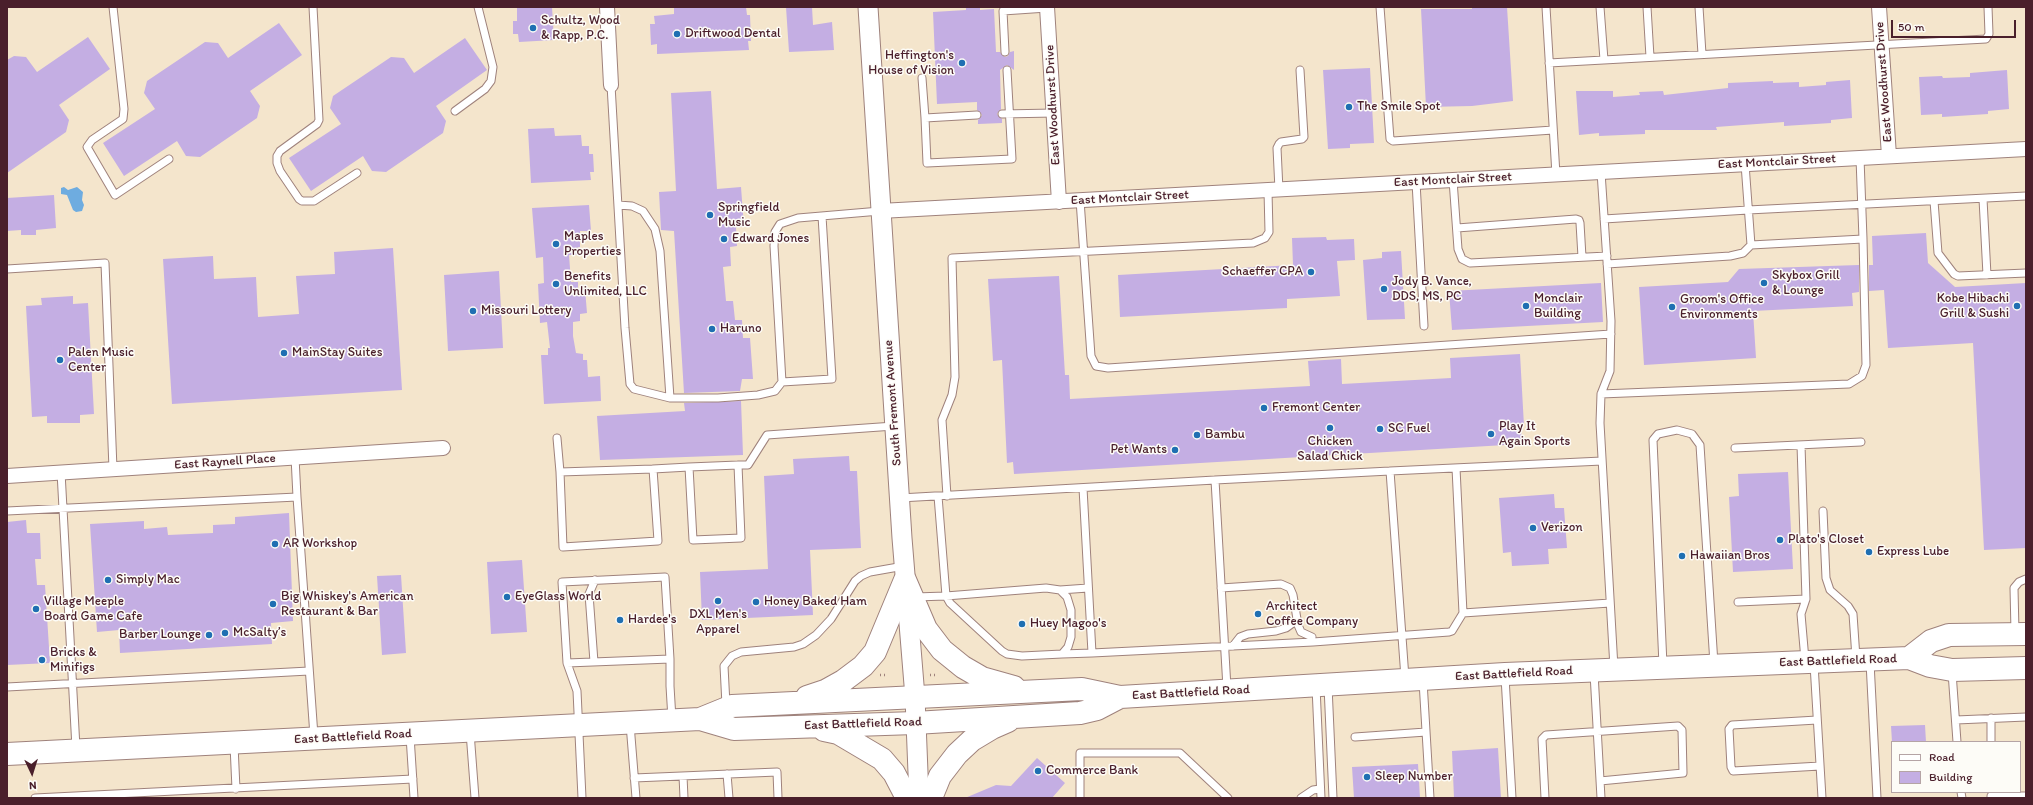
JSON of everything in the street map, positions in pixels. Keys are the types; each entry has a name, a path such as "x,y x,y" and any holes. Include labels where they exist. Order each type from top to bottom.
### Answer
{"main road":[{"name":"South Fremont Avenue","path":"868,7 880,211 915,697 919,798"},
{"path":"907,581 926,629 942,650 963,667 982,678 1030,692"},
{"path":"788,703 825,691 843,681 863,666 875,652 907,581"},
{"name":"East Battlefield Road","path":"1909,658 1931,641 1949,635 2020,634"},
{"name":"East Battlefield Road","path":"700,719 732,706 1082,689 1120,697 1505,674 1909,658 1930,666 1952,670 2026,668"},
{"path":"1952,670 2002,681 2026,682"},
{"name":"East Battlefield Road","path":"7,754 700,719 734,729 915,723 1080,713 1097,708 1120,697"},
{"path":"931,798 940,776 957,754 972,740 992,728 1020,717"},
{"path":"806,726 838,732 882,759 894,773 907,798"}],"street":[{"path":"607,7 611,85"},
{"name":"East Woodhurst Drive","path":"1879,7 1889,156"},
{"name":"East Woodhurst Drive","path":"1047,8 1059,202"},
{"name":"East Montclair Street","path":"880,211 2026,149"},
{"name":"East Raynell Place","path":"7,476 443,448"}],"lane":[{"path":"113,7 124,109 123,119 92,140 87,147 115,195 169,159"},
{"path":"313,7 320,116 317,124 280,151 277,156 277,163 280,171 299,199 302,201 314,201 357,173"},
{"path":"455,111 485,89 491,81 493,75 493,67 478,7"},
{"path":"1380,7 1390,139 1393,141 1553,130"},
{"path":"1546,7 1556,175"},
{"path":"1600,7 1604,60"},
{"path":"1647,7 1650,57"},
{"path":"1699,7 1702,54"},
{"path":"1550,63 1986,39 1989,34 1988,7"},
{"path":"1005,52 1003,11 1047,8"},
{"path":"922,78 927,163 1012,158 1007,70"},
{"path":"947,496 942,420 952,395 955,377 952,258 1253,243 1265,238 1269,232 1277,148 1281,142 1302,139 1304,137 1300,70"},
{"path":"611,85 630,384 634,389 670,398 718,398 758,395 775,390 782,382 774,246 775,232 780,224 798,218 880,211"},
{"path":"1002,114 1054,113"},
{"path":"925,118 978,115"},
{"path":"1601,394 1848,384 1862,376 1866,365 1860,158"},
{"path":"1745,164 1751,245"},
{"path":"1601,172 1608,264 1611,334 1610,371 1601,394 1602,461 1610,603 1597,732 1601,798"},
{"path":"1453,180 1458,249 1462,259 1470,263 1607,256"},
{"path":"1416,182 1424,326"},
{"path":"1604,219 2026,196"},
{"path":"1983,198 1987,275"},
{"path":"1080,200 1091,356 1096,366 1108,368 1611,334"},
{"path":"1934,201 1938,253 1954,274 1958,276 2026,273"},
{"path":"618,205 632,206 643,210 655,229 660,251 670,398"},
{"path":"782,382 832,379 822,216"},
{"path":"1457,228 1576,219 1580,223 1582,257"},
{"path":"1608,264 1730,256 1743,253 1751,245 1863,239"},
{"path":"7,269 105,263 113,469"},
{"path":"560,472 748,465 766,435 895,426"},
{"path":"1663,668 1654,440 1658,434 1677,430 1692,434 1700,445 1714,666"},
{"path":"557,438 563,547 658,541 653,469"},
{"path":"1736,448 1861,442"},
{"path":"1801,445 1806,599 1801,614 1817,720 1822,798"},
{"path":"295,457 314,739"},
{"path":"900,498 1215,480 1602,461"},
{"path":"688,467 693,540 741,538 738,465"},
{"path":"938,496 946,596 950,604 1002,651 1022,656 1233,646 1402,636 1452,631 1463,613 1456,468"},
{"path":"1390,471 1402,636 1426,732 1430,798"},
{"path":"62,472 76,750"},
{"path":"1215,480 1227,691"},
{"path":"1083,488 1092,653"},
{"path":"7,511 297,497"},
{"path":"1823,511 1826,578 1830,590 1848,606 1853,614 1863,660 1877,798"},
{"path":"726,708 724,666 732,656 741,652 794,647 803,644 816,635 831,619 855,581 861,576 870,572 907,581 946,596 1046,588 1060,590 1088,588"},
{"path":"582,798 577,691 567,663 562,582 665,577 672,720"},
{"path":"2020,634 2014,588 2019,582 2026,579"},
{"path":"594,662 589,594 595,580"},
{"path":"1221,588 1281,584 1290,588 1293,595 1297,620 1301,632 1312,637"},
{"path":"1060,590 1067,597 1071,610 1071,637 1068,647 1062,654"},
{"path":"1738,602 1806,599"},
{"path":"1463,613 1610,603"},
{"path":"1233,646 1240,637 1248,634 1276,631 1286,628 1297,620"},
{"path":"567,663 670,659"},
{"path":"1952,670 1958,741"},
{"path":"7,687 309,671"},
{"path":"1505,674 1512,798"},
{"path":"1321,798 1322,685"},
{"path":"1322,685 1333,798"},
{"path":"1956,720 2026,717"},
{"path":"1991,718 1991,741"},
{"path":"1817,720 1732,726 1729,729 1730,760 1731,770 1734,771 1820,766"},
{"path":"630,722 636,798"},
{"path":"1545,798 1543,736 1678,726 1682,730 1683,773 1600,781"},
{"path":"470,730 475,798"},
{"path":"1355,737 1426,732"},
{"path":"410,734 414,798"},
{"path":"234,743 236,788"},
{"path":"1080,798 1080,753 1180,754 1228,798"},
{"path":"634,778 777,772 778,798"},
{"path":"727,774 729,798"},
{"path":"683,776 684,798"},
{"path":"35,798 413,779"},
{"path":"1301,798 1313,790 1320,789"},
{"path":"1991,795 2026,796"}],"path":[{"path":"880,679 880,675 885,675"},
{"path":"929,675 936,675"}],"water":[{"path":"64,187 68,190 77,187 83,192 82,200 84,205 82,211 76,212 73,210 67,195 61,194 61,188"}],"building":[{"name":"Schultz, Wood & Rapp, P.C.","path":"517,7 552,7 554,40 519,42 518,34 513,34 513,21 517,21"},
{"path":"674,7 746,7 747,15 750,15 751,41 748,41 749,50 657,54 657,44 651,45 650,24 655,24 654,16 674,14"},
{"path":"786,7 812,7 813,25 832,22 834,50 789,52"},
{"path":"966,7 980,7 980,10 994,9 996,52 1000,52 1005,57 1008,56 1010,52 1014,51 1014,70 1007,65 1000,70 1001,109 997,114 1002,119 1002,123 978,124 978,120 982,115 977,110 977,102 937,104 933,12 966,10"},
{"path":"1482,7 1507,7 1513,101 1472,106 1426,107 1421,9 1472,9"},
{"path":"279,23 302,55 250,91 260,106 257,118 200,157 186,156 177,141 124,176 103,143 155,109 144,93 147,81 205,42 218,43 228,58"},
{"path":"88,37 110,69 59,105 69,120 66,132 7,173 7,60 14,56 26,57 37,72"},
{"path":"465,38 487,70 436,106 446,121 443,133 386,172 372,171 363,156 311,191 289,158 341,124 330,108 333,96 391,57 404,58 414,73"},
{"name":"The Smile Spot","path":"1370,68 1374,143 1350,144 1350,148 1328,149 1323,70"},
{"path":"2007,70 2009,109 1988,111 1988,114 1942,117 1942,114 1921,115 1919,77 1970,77 1970,73"},
{"path":"1850,80 1852,118 1831,120 1831,123 1784,126 1784,122 1716,127 1717,130 1645,130 1645,134 1599,136 1599,133 1579,135 1576,91 1613,91 1613,97 1640,95 1639,92 1663,91 1664,95 1728,88 1728,83 1773,81 1773,83 1799,82 1799,87 1826,85 1826,82"},
{"path":"711,91 717,189 741,187 744,227 736,227 737,246 730,247 731,266 723,267 726,301 733,301 735,320 742,320 743,338 750,338 753,379 742,379 740,391 684,393 674,231 661,230 659,192 676,191 671,93"},
{"path":"554,128 555,136 581,135 582,146 589,146 589,154 593,154 594,172 590,172 591,180 531,183 528,129"},
{"path":"54,195 56,228 36,230 36,235 21,235 21,230 7,231 7,198"},
{"path":"589,205 591,231 580,231 580,247 576,248 577,255 569,255 571,282 578,282 578,289 585,289 587,313 580,314 580,321 573,322 573,336 576,353 583,354 583,360 587,360 588,377 600,376 601,401 544,404 541,355 548,355 548,348 550,348 547,322 540,323 538,284 544,283 543,257 536,258 532,208"},
{"path":"1926,233 1928,263 1955,287 2026,283 2026,548 1984,550 1973,343 1888,348 1884,290 1869,291 1869,265 1873,265 1872,236"},
{"path":"1326,237 1327,240 1354,239 1355,260 1337,261 1340,296 1287,299 1287,308 1120,317 1118,275 1293,265 1292,238"},
{"name":"MainStay Suites","path":"393,248 402,390 172,404 163,259 213,256 214,279 256,277 258,317 299,314 296,276 335,274 334,252"},
{"name":"Jody B. Vance, DDS, MS, PC","path":"1401,251 1405,319 1367,320 1363,260 1382,258 1382,252"},
{"path":"1859,265 1859,292 1852,293 1853,306 1753,311 1756,358 1644,365 1639,287 1728,282 1739,269"},
{"name":"Missouri Lottery","path":"499,271 503,348 448,351 444,275"},
{"name":"Fremont Center","path":"1059,276 1065,375 1069,375 1070,399 1310,386 1308,361 1341,359 1342,384 1451,378 1450,358 1520,354 1524,426 1521,426 1522,444 1014,474 1013,462 1007,463 1002,360 993,361 988,279"},
{"name":"Monclair Building","path":"1601,283 1603,322 1452,330 1449,291"},
{"name":"Palen Music Center","path":"73,296 73,304 88,303 94,414 80,415 80,423 47,423 47,416 32,417 26,306 42,305 41,298"},
{"path":"741,401 743,455 600,460 597,416 685,411 684,403"},
{"path":"849,456 850,471 857,471 861,548 810,550 813,615 702,620 700,572 768,569 764,476 794,474 793,459"},
{"path":"1788,472 1793,569 1733,572 1729,497 1739,496 1738,474"},
{"name":"Verizon","path":"1554,494 1555,508 1564,508 1567,548 1548,549 1549,564 1512,566 1511,552 1503,553 1499,498"},
{"path":"289,513 293,621 271,623 272,644 120,653 119,630 97,632 90,524 144,521 144,529 167,527 168,535 213,533 213,525 235,524 235,517"},
{"path":"26,520 27,533 40,533 41,559 35,559 37,585 45,585 50,663 7,665 7,522"},
{"name":"EyeGlass World","path":"522,560 527,632 491,634 487,562"},
{"path":"401,575 406,653 382,655 377,576"},
{"path":"1925,725 1926,741 1892,741 1891,726"},
{"path":"1498,748 1501,798 1454,798 1452,751"},
{"name":"Commerce Bank","path":"1037,758 1065,783 1052,798 965,798 996,785 1011,786"},
{"path":"1418,764 1420,798 1354,798 1352,767"}],"place":[{"name":"Schultz, Wood & Rapp, P.C.","path":"533,28"},
{"name":"Driftwood Dental","path":"677,34"},
{"name":"Heffington's House of Vision","path":"962,63"},
{"name":"The Smile Spot","path":"1349,107"},
{"name":"Springfield Music","path":"710,215"},
{"name":"Edward Jones","path":"724,239"},
{"name":"Maples Properties","path":"556,244"},
{"name":"Schaeffer CPA","path":"1311,272"},
{"name":"Skybox Grill & Lounge","path":"1764,283"},
{"name":"Benefits Unlimited, LLC","path":"556,284"},
{"name":"Jody B. Vance, DDS, MS, PC","path":"1384,289"},
{"name":"Monclair Building","path":"1526,306"},
{"name":"Kobe Hibachi Grill & Sushi","path":"2017,306"},
{"name":"Groom's Office Environments","path":"1672,307"},
{"name":"Missouri Lottery","path":"473,311"},
{"name":"Haruno","path":"712,329"},
{"name":"MainStay Suites","path":"284,353"},
{"name":"Palen Music Center","path":"60,360"},
{"name":"Fremont Center","path":"1264,408"},
{"name":"Chicken Salad Chick","path":"1330,428"},
{"name":"SC Fuel","path":"1380,429"},
{"name":"Play It Again Sports","path":"1491,434"},
{"name":"Bambu","path":"1197,435"},
{"name":"Pet Wants","path":"1175,450"},
{"name":"Verizon","path":"1533,528"},
{"name":"Plato's Closet","path":"1780,540"},
{"name":"AR Workshop","path":"275,544"},
{"name":"Express Lube","path":"1869,552"},
{"name":"Hawaiian Bros","path":"1682,556"},
{"name":"Simply Mac","path":"108,580"},
{"name":"EyeGlass World","path":"507,597"},
{"name":"DXL Men's Apparel","path":"718,601"},
{"name":"Honey Baked Ham","path":"756,602"},
{"name":"Big Whiskey's American Restaurant & Bar","path":"273,604"},
{"name":"Village Meeple Board Game Cafe","path":"36,609"},
{"name":"Architect Coffee Company","path":"1258,614"},
{"name":"Hardee's","path":"620,620"},
{"name":"Huey Magoo's","path":"1022,624"},
{"name":"McSalty’s","path":"225,633"},
{"name":"Barber Lounge","path":"209,635"},
{"name":"Bricks & Minifigs","path":"42,660"},
{"name":"Commerce Bank","path":"1038,771"},
{"name":"Sleep Number","path":"1367,777"}]}
